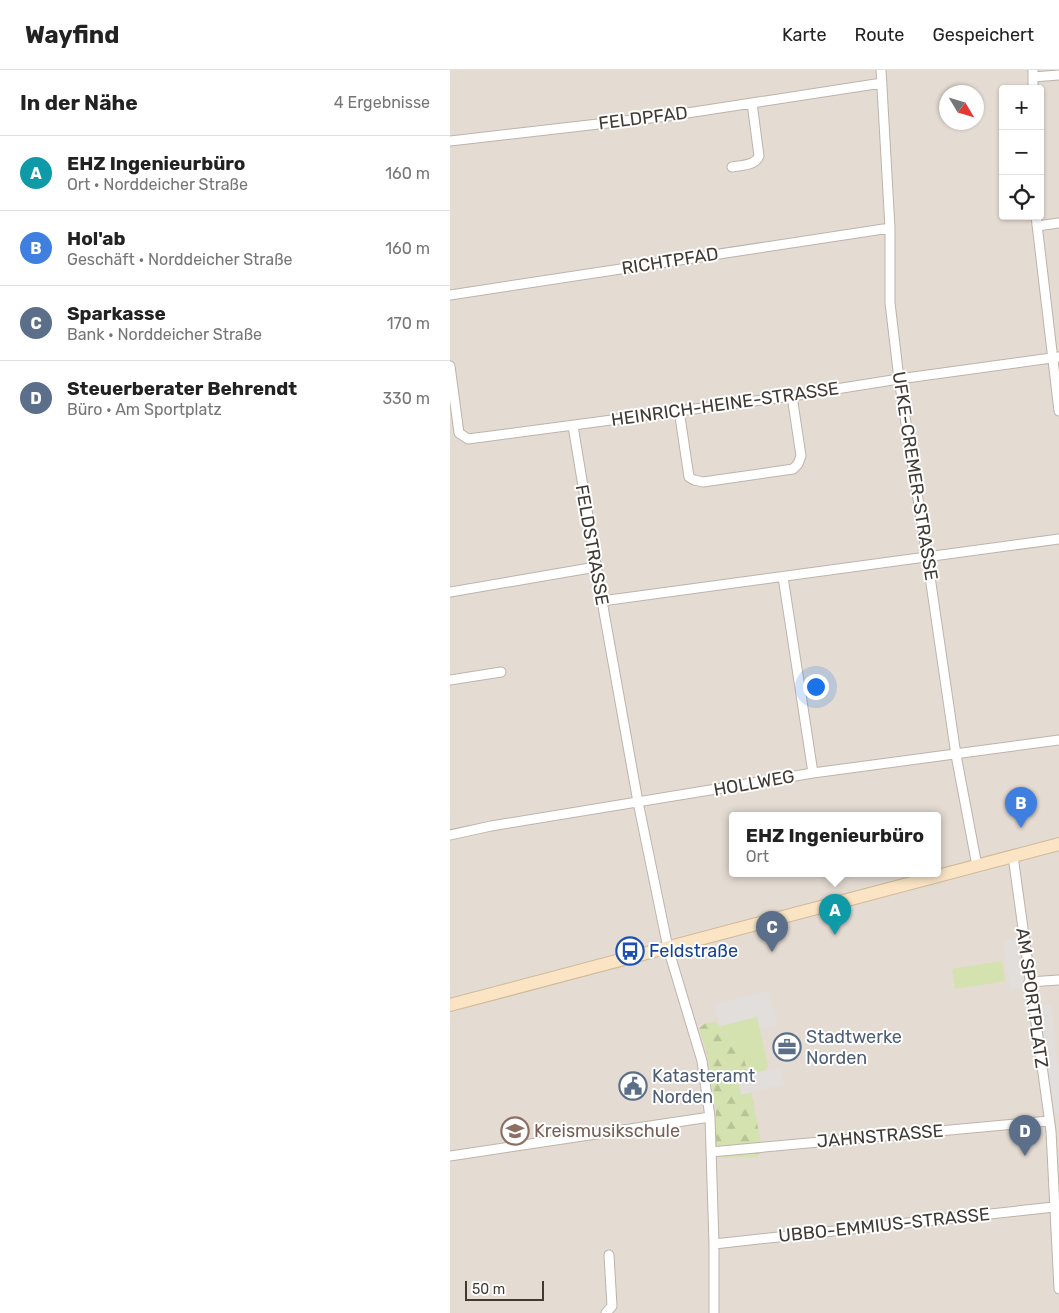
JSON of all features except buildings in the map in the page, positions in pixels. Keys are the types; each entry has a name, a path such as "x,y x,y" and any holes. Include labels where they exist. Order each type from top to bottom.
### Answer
{"main road":[{"path":"941,876 1059,844"},
{"path":"450,1005 936,877"}],"street":[{"name":"UFKE-CREMER-STRASSE","path":"881,70 890,228 890,303 899,379 928,556 956,755 977,866"},
{"path":"1033,74 1059,75"},
{"path":"732,167 753,163 757,161 759,156 752,103 882,83"},
{"name":"FELDPFAD","path":"450,140 668,116 752,103"},
{"path":"1036,220 1056,357 1059,411"},
{"path":"1037,226 1059,223"},
{"name":"RICHTPFAD","path":"450,294 890,228"},
{"name":"HEINRICH-HEINE-STRASSE","path":"450,366 457,425 459,433 468,439 792,396 1056,357"},
{"path":"679,410 689,476 694,480 703,482 796,467 801,456 792,396"},
{"name":"FELDSTRASSE","path":"573,426 638,802 668,948 702,1061 710,1117 714,1313"},
{"path":"602,601 1059,540"},
{"path":"450,592 596,567"},
{"path":"783,577 813,773"},
{"path":"450,680 500,672"},
{"name":"HOLLWEG","path":"450,835 491,826 813,773 1059,740"},
{"name":"AM SPORTPLATZ","path":"1013,856 1051,1131 1059,1289"},
{"path":"1029,982 1059,980"},
{"path":"450,1156 710,1117"},
{"name":"JAHNSTRASSE","path":"711,1152 1049,1121"},
{"name":"UBBO-EMMIUS-STRASSE","path":"714,1244 1054,1207"},
{"path":"606,1313 612,1306 609,1255"}],"shaded area":[{"path":"450,70 1059,70 1059,1313 450,1313"},
{"path":"1018,939 1025,987 1010,989 1003,941"},
{"path":"768,991 778,1025 760,1029 757,1017 720,1026 714,1004"},
{"path":"1051,1004 1059,1075 1059,1113 1050,1114 1037,1005"},
{"path":"779,1067 784,1084 741,1095 737,1077"}],"green space":[{"path":"1002,961 1005,981 955,989 952,969"},
{"path":"757,1017 768,1066 766,1070 749,1074 743,1056 720,1026"},
{"path":"716,1022 743,1056 747,1069 762,1149 757,1157 723,1158 716,1148 716,1112 707,1053 699,1028 706,1023"}],"place":[{"name":"Hol'ab","path":"1021,828"},
{"name":"EHZ Ingenieurbüro","path":"835,935"},
{"name":"Feldstraße","path":"630,951"},
{"name":"Sparkasse","path":"772,952"},
{"name":"Stadtwerke Norden","path":"787,1047"},
{"name":"Katasteramt Norden","path":"633,1086"},
{"name":"Kreismusikschule","path":"515,1131"},
{"name":"Steuerberater Behrendt","path":"1025,1156"}]}
